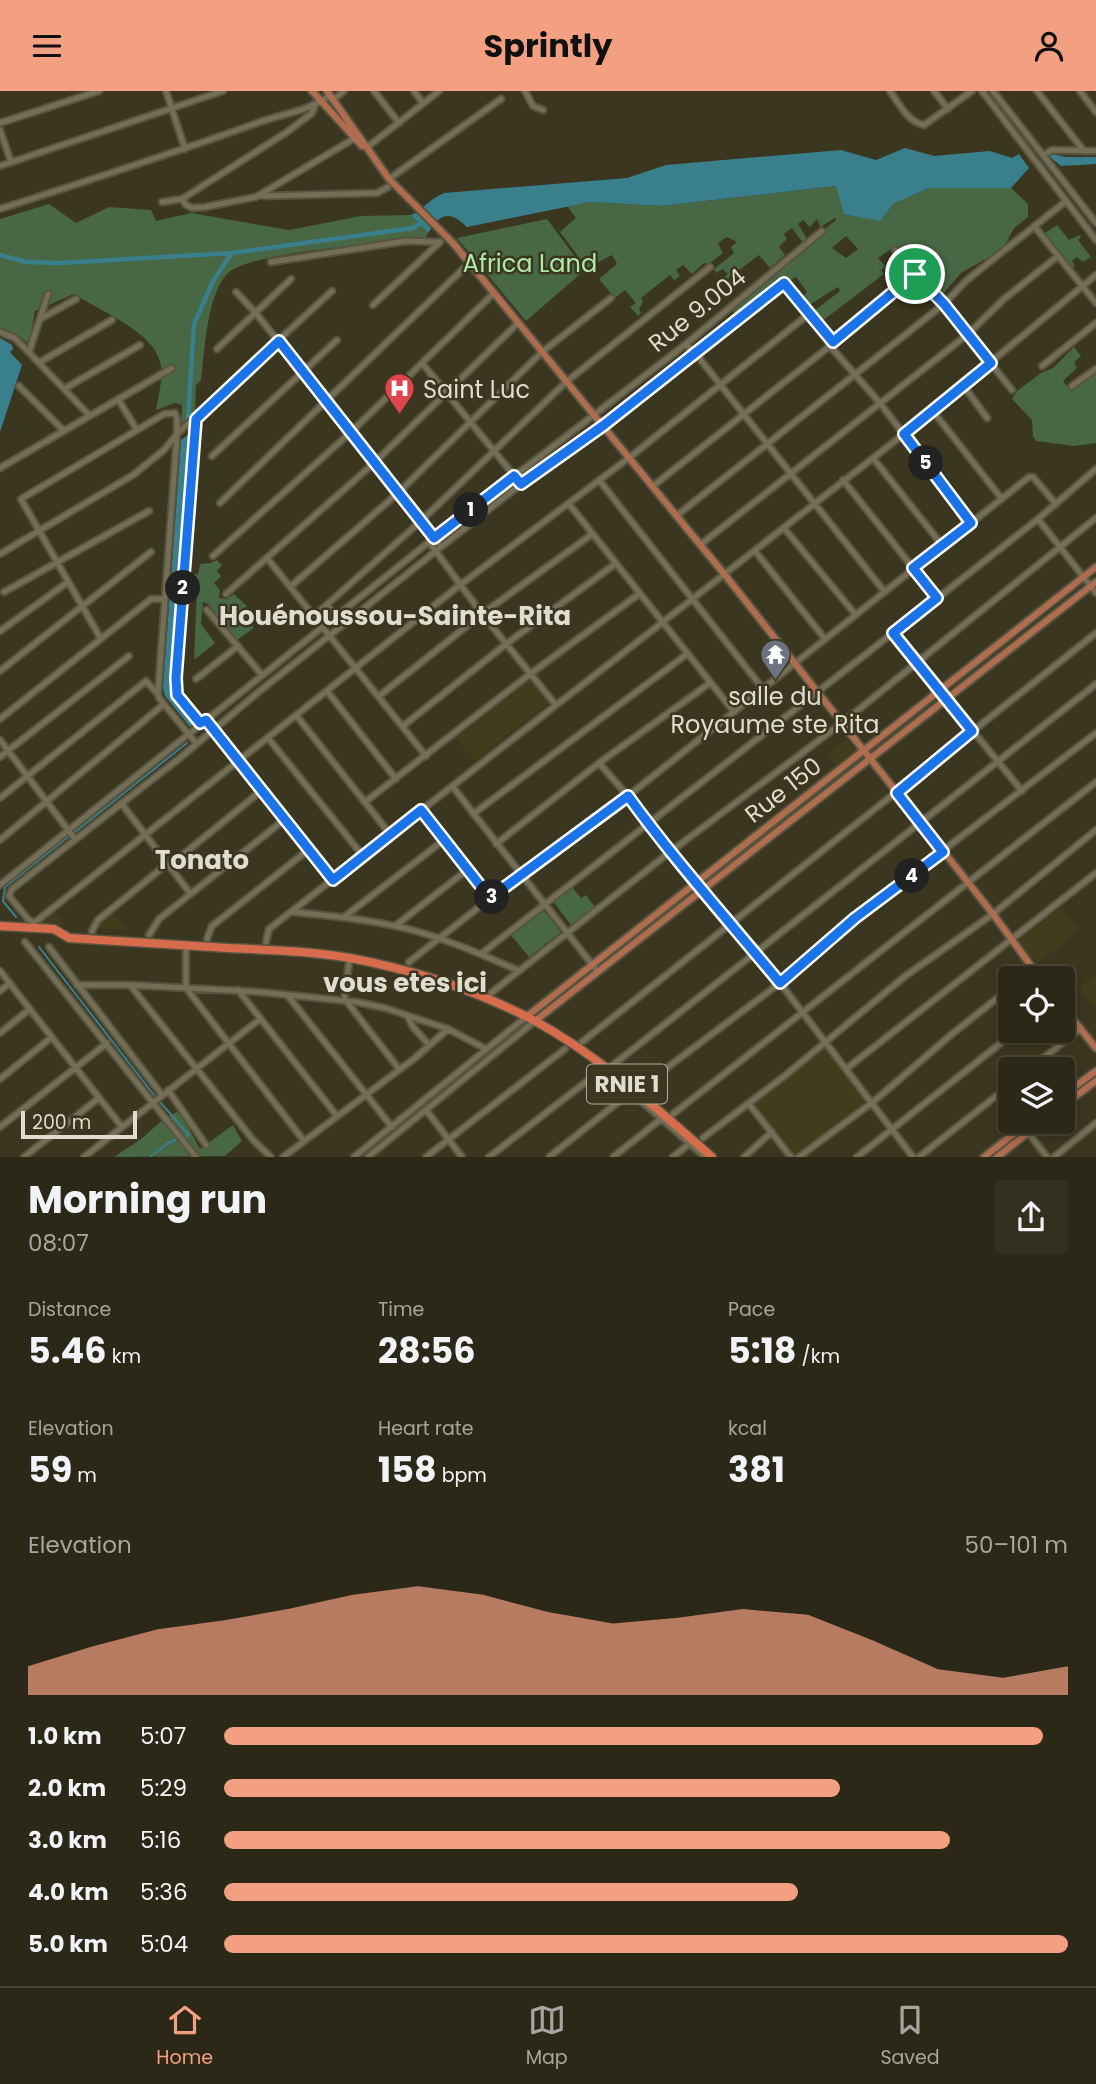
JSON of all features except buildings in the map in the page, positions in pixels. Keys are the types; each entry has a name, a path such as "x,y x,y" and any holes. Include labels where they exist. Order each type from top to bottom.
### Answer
{"highway":[{"name":"RNIE 1","path":"0,926 34,925 54,929 69,938 302,952 349,958 407,971 458,987 535,1021 605,1066 712,1157"}],"main road":[{"path":"312,91 318,103 371,155"},
{"path":"330,95 389,183 439,228 594,417 604,425 993,914 1030,966"},
{"name":"Rue 150","path":"526,1017 1096,567"},
{"name":"Rue 150","path":"535,1021 1093,584"},
{"path":"782,814 788,822"},
{"path":"1075,1022 1096,1048"},
{"path":"1075,1086 1096,1070"},
{"path":"1075,1096 1096,1081"},
{"path":"984,1157 1017,1134"},
{"path":"997,1157 1020,1134"}],"street":[{"path":"0,123 99,91"},
{"path":"166,91 186,149"},
{"path":"0,166 223,91"},
{"path":"0,209 186,149 318,103 330,95 344,91"},
{"path":"374,91 399,124"},
{"path":"414,91 423,103"},
{"path":"370,145 439,91"},
{"path":"525,91 533,106 543,110"},
{"path":"890,91 909,117 920,125 928,124 972,91"},
{"path":"934,91 948,109"},
{"path":"982,91 1096,240"},
{"path":"993,91 1096,223"},
{"path":"1037,91 1084,151"},
{"path":"1080,91 1096,113"},
{"path":"182,199 192,208 260,196 377,193 501,99"},
{"path":"162,202 182,199 287,132 311,114 318,103"},
{"path":"0,130 11,162"},
{"path":"260,196 355,138"},
{"path":"1044,155 1052,150 1096,151"},
{"path":"676,516 944,304 967,280 1066,201"},
{"path":"1034,226 1096,303"},
{"name":"Rue 9.004","path":"0,885 431,540 594,417 822,231"},
{"path":"271,262 406,241 440,241 373,305"},
{"path":"895,250 944,304 1012,390"},
{"path":"700,545 968,334 1004,299 1058,256"},
{"path":"314,616 421,521 566,382 710,267"},
{"path":"220,503 463,269"},
{"path":"653,486 832,344 915,274"},
{"path":"265,942 270,929 904,434 1096,275"},
{"path":"217,349 291,279"},
{"name":"Rue 9.004","path":"34,925 9,896 10,891 438,549 521,484 604,425 784,283 832,344"},
{"path":"0,554 133,475 164,450 332,291"},
{"path":"236,292 256,312 421,521 460,585 555,704"},
{"path":"213,556 350,433 494,293"},
{"path":"29,352 48,294"},
{"path":"290,587 398,493 542,352 611,298"},
{"path":"40,319 76,299"},
{"path":"34,925 460,585 630,457 805,317"},
{"path":"40,362 111,320"},
{"path":"226,594 374,463 518,323"},
{"path":"1042,366 1096,323"},
{"path":"0,332 15,338 89,415"},
{"path":"212,456 337,340"},
{"path":"685,344 696,354 884,591"},
{"path":"832,344 971,523"},
{"path":"64,389 140,345"},
{"path":"422,363 521,484"},
{"path":"0,468 172,368"},
{"path":"1072,386 1096,369"},
{"path":"962,385 987,418"},
{"path":"19,386 64,430"},
{"path":"118,399 137,430"},
{"path":"932,410 1002,499"},
{"path":"101,639 21,499 164,414 175,412 177,435 158,694"},
{"path":"196,419 175,689 177,695 212,730 333,880"},
{"path":"873,458 942,545"},
{"path":"481,954 1038,519 1096,469"},
{"path":"409,962 520,874 628,796 1032,476 1056,504"},
{"path":"599,480 763,689"},
{"path":"843,481 937,598"},
{"path":"569,504 734,712"},
{"path":"4,592 149,511"},
{"path":"491,993 670,852 842,723 1096,518"},
{"path":"1038,519 1083,577 1093,584 1096,593"},
{"path":"784,527 855,614"},
{"path":"379,697 482,614 591,535"},
{"path":"755,551 825,639"},
{"path":"0,671 151,552"},
{"path":"267,558 426,755"},
{"path":"403,726 506,644 615,564"},
{"path":"0,631 68,582"},
{"path":"365,803 530,674 639,594"},
{"path":"0,719 151,599 165,599"},
{"path":"327,605 344,625"},
{"path":"207,610 262,675"},
{"path":"893,633 1022,791"},
{"path":"582,1042 1096,633"},
{"path":"196,679 238,646"},
{"path":"473,814 687,654"},
{"path":"0,757 129,656"},
{"path":"0,797 146,681 196,743"},
{"path":"496,844 599,763 710,683"},
{"path":"613,1065 1096,684"},
{"path":"327,691 396,779"},
{"path":"0,839 164,704"},
{"path":"296,715 390,834"},
{"path":"640,1088 780,983 855,918 1096,733"},
{"path":"268,738 363,856"},
{"path":"0,740 75,839"},
{"path":"599,763 780,983 913,1157"},
{"path":"673,1114 1096,782"},
{"path":"452,786 598,972"},
{"path":"92,931 98,920 261,791"},
{"path":"121,803 190,893"},
{"path":"421,810 490,898"},
{"path":"149,935 159,919 285,820"},
{"path":"703,1138 826,1043 904,977 993,914 1096,830"},
{"path":"344,917 444,840"},
{"path":"207,939 212,926 308,850"},
{"path":"394,926 467,870"},
{"path":"846,1069 1094,875 1096,882"},
{"path":"293,912 394,926 481,954 519,971"},
{"path":"25,942 196,1157"},
{"path":"49,947 162,1095"},
{"path":"186,950 186,988 304,1141"},
{"path":"349,963 345,1002 399,1069"},
{"path":"0,971 122,1126"},
{"path":"0,991 10,983"},
{"path":"77,985 238,990 376,1006 448,1028 486,1049"},
{"path":"130,985 254,1141 271,1157"},
{"path":"238,990 337,1116"},
{"path":"288,996 392,1127"},
{"path":"799,1157 873,1102 998,998"},
{"path":"0,1033 30,1009"},
{"path":"407,1015 413,1027 429,1045"},
{"path":"354,1157 526,1017"},
{"path":"84,1157 152,1101 260,1019"},
{"path":"368,1157 535,1021"},
{"path":"283,1157 399,1069 448,1028"},
{"path":"1045,1057 1081,1029"},
{"path":"0,1079 52,1037"},
{"path":"0,1126 107,1043"},
{"path":"857,1157 1001,1043"},
{"path":"426,1157 565,1049"},
{"path":"489,1157 600,1071 631,1093 705,1157"},
{"path":"168,1090 206,1145"},
{"path":"549,1157 631,1093"},
{"path":"919,1157 998,1094"},
{"path":"24,1157 99,1098"},
{"path":"749,1104 791,1157"},
{"path":"426,1110 462,1157"},
{"path":"613,1157 661,1119"},
{"path":"1054,1157 1096,1123"},
{"path":"744,1157 772,1132"},
{"path":"1032,1134 1047,1157"},
{"path":"673,1157 690,1143"}],"shaded area":[{"path":"530,680 548,703 475,761 456,738"},
{"path":"846,739 858,754 839,769 827,754"},
{"path":"1061,907 1079,930 1038,964 1019,941"},
{"path":"54,911 66,926 37,924"},
{"path":"112,911 128,930 96,928"},
{"path":"1096,974 1096,1010 1079,988"},
{"path":"825,1048 868,1100 798,1157 754,1105"}],"green space":[{"path":"837,186 893,204 929,188 1011,188 1028,204 1028,217 1014,228 1003,249 961,273 940,297 894,247 878,258 885,266 881,270 884,274 817,325 809,315 840,291 838,287 809,305 803,297 807,292 796,277 786,283 782,279 734,314 732,310 826,231 835,218 820,227 817,219 810,227 803,220 798,224 808,240 803,243 792,228 784,234 787,239 779,247 785,255 770,268 759,255 726,280 724,277 728,274 723,269 716,273 714,269 734,253 731,247 737,242 727,237 718,243 723,253 709,264 704,263 692,274 683,265 676,270 680,276 674,280 670,275 641,298 643,302 638,316 630,307 636,303 625,290 615,298 599,279 617,264 612,255 587,268 560,232 576,218 567,206 590,202 661,206","holes":["846,236 858,249 846,258 832,248"]},
{"path":"49,204 76,223 109,207 151,210 156,221 191,213 289,230 361,216 411,215 428,233 426,237 408,240 288,254 238,267 226,275 219,285 210,311 201,380 196,385 195,413 181,424 182,405 175,403 156,410 161,366 149,343 126,324 74,294 35,311 29,344 16,334 0,329 0,219"},
{"name":"Africa Land","path":"547,219 585,270 526,321 457,238"},
{"path":"1057,225 1069,240 1080,235 1078,240 1091,257 1083,262 1077,257 1072,261 1075,266 1071,269 1038,228 1045,233"},
{"path":"1074,347 1081,356 1074,362 1077,368 1063,381 1071,391 1096,373 1096,443 1074,446 1036,441 1032,420 1012,399 1017,391 1041,373 1053,368"},
{"path":"217,560 222,565 217,571 221,576 214,583 220,590 219,598 227,599 234,594 247,606 244,610 253,618 249,622 254,628 237,640 208,604 203,602 201,624 215,643 194,660 197,590 186,588 188,574 198,574 200,564"},
{"path":"572,887 581,898 586,895 595,907 571,925 553,901"},
{"path":"543,910 561,932 529,957 511,935"},
{"path":"179,1111 200,1149 233,1125 242,1141 225,1156 114,1157 141,1139 165,1118"}],"water":[{"path":"905,148 934,156 990,151 1012,158 1019,154 1029,168 1011,188 929,188 893,204 880,221 844,214 836,186 661,206 590,202 467,227 455,218 446,216 437,221 428,233 411,215 444,193 627,178 666,165 841,150 876,160"},
{"path":"1052,154 1096,157 1096,164 1061,166 1050,157"},
{"path":"0,338 12,345 10,352 22,365 0,432"},
{"path":"190,433 172,694 195,722 190,727 165,696 163,688 181,440"}],"waterway":[{"path":"0,255 26,262 60,263 232,253 413,228 424,221"},
{"path":"188,418 194,324 213,281 231,254"},
{"path":"75,832 187,743"},
{"path":"16,917 3,901 5,887 68,837"},
{"path":"39,947 154,1095"},
{"path":"150,1157 168,1143 189,1135 160,1102"}],"place":[{"name":"Saint Luc","path":"400,416"},
{"name":"salle du Royaume ste Rita","path":"775,681"}],"district":[{"name":"Houénoussou-Sainte-Rita","path":"395,616"},
{"name":"Tonato","path":"202,860"},
{"name":"vous etes ici","path":"405,983"}],"route":[{"path":"915,274 944,304 991,363 904,434 971,523 913,568 937,598 893,633 972,731 897,793 943,852 855,918 780,983 696,884 628,796 490,898 421,810 333,880 206,720 200,723 177,695 175,689 196,419 279,341 434,538 514,476 521,484 604,425 784,283 833,342 915,274"}]}
